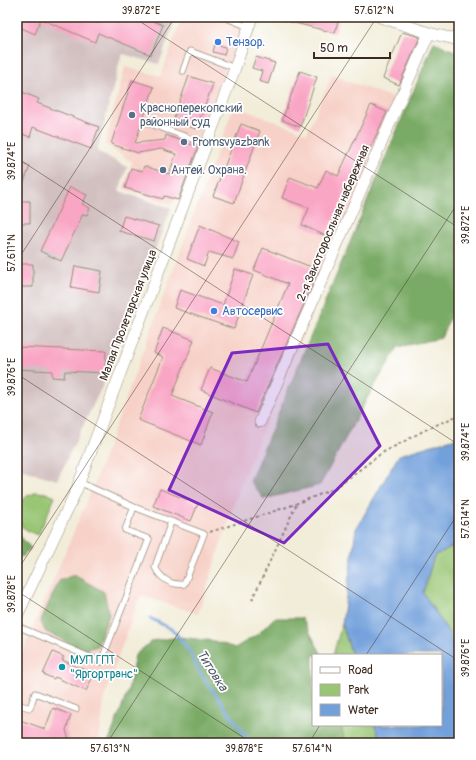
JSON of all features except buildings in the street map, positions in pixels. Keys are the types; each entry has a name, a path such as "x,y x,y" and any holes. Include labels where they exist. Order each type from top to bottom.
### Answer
{"street":[{"path":"380,17 429,33 459,40"},
{"name":"Малая Пролетарская улица","path":"17,616 79,482 235,68 250,22"},
{"name":"2-я Закоторосльная набережная","path":"260,422 429,33"}],"lane":[{"path":"224,17 250,22"},
{"path":"183,71 190,50 235,68"},
{"path":"148,123 206,144"},
{"path":"79,482 134,507 204,534 184,584 179,585 164,580 159,575 155,567 171,522"},
{"path":"17,626 101,662 149,539 125,530 134,507"},
{"path":"17,704 30,708 35,693 76,709"}],"path":[{"path":"204,534 297,504 334,489 382,453 427,429 459,415"},
{"path":"252,600 297,504"}],"highlighted area":[{"path":"328,344 380,446 284,543 169,490 232,353"}],"shaded area":[{"path":"17,17 174,17 175,20 159,64 123,54 120,60 97,151 127,167 119,191 171,208 108,374 57,480 17,468"},
{"path":"182,17 230,17 245,22 172,204 124,188 132,162 105,144 125,67 161,76"},
{"path":"332,75 401,101 242,480 198,614 140,595 105,695 99,743 17,743 17,665 94,484 234,106 307,133"}],"green space":[{"path":"434,42 459,53 459,297 441,338 398,347 370,393 320,485 264,499 250,481"},
{"path":"36,492 46,493 55,497 38,535 21,526 20,518 22,502 27,496"},
{"path":"17,533 31,548 22,557 17,554"},
{"path":"459,543 459,670 449,633 423,593 434,556"},
{"path":"74,575 104,592 109,615 97,646 84,650 46,632 40,622 59,581"},
{"path":"274,618 302,618 321,654 312,654 312,726 341,726 345,743 108,743 128,691 135,655 152,641 179,637 214,641 235,648 258,634"},
{"path":"342,624 352,654 333,654"},
{"path":"341,726 375,726 381,743 345,743"}],"water":[{"path":"459,437 459,543 434,556 423,593 449,633 459,670 459,743 381,743 375,726 442,726 442,654 352,654 342,624 356,529 399,455"}],"waterway":[{"name":"Титовка","path":"150,618 173,630 188,649 202,676 251,743"}],"place":[{"name":"Тензор.","path":"218,42"},
{"name":"Красноперекопский районный суд","path":"132,115"},
{"name":"Promsvyazbank","path":"184,142"},
{"name":"Антей. Охрана.","path":"163,170"},
{"name":"Автосервис","path":"214,311"},
{"name":"МУП ГПТ \"Яргортранс\"","path":"62,667"}]}
